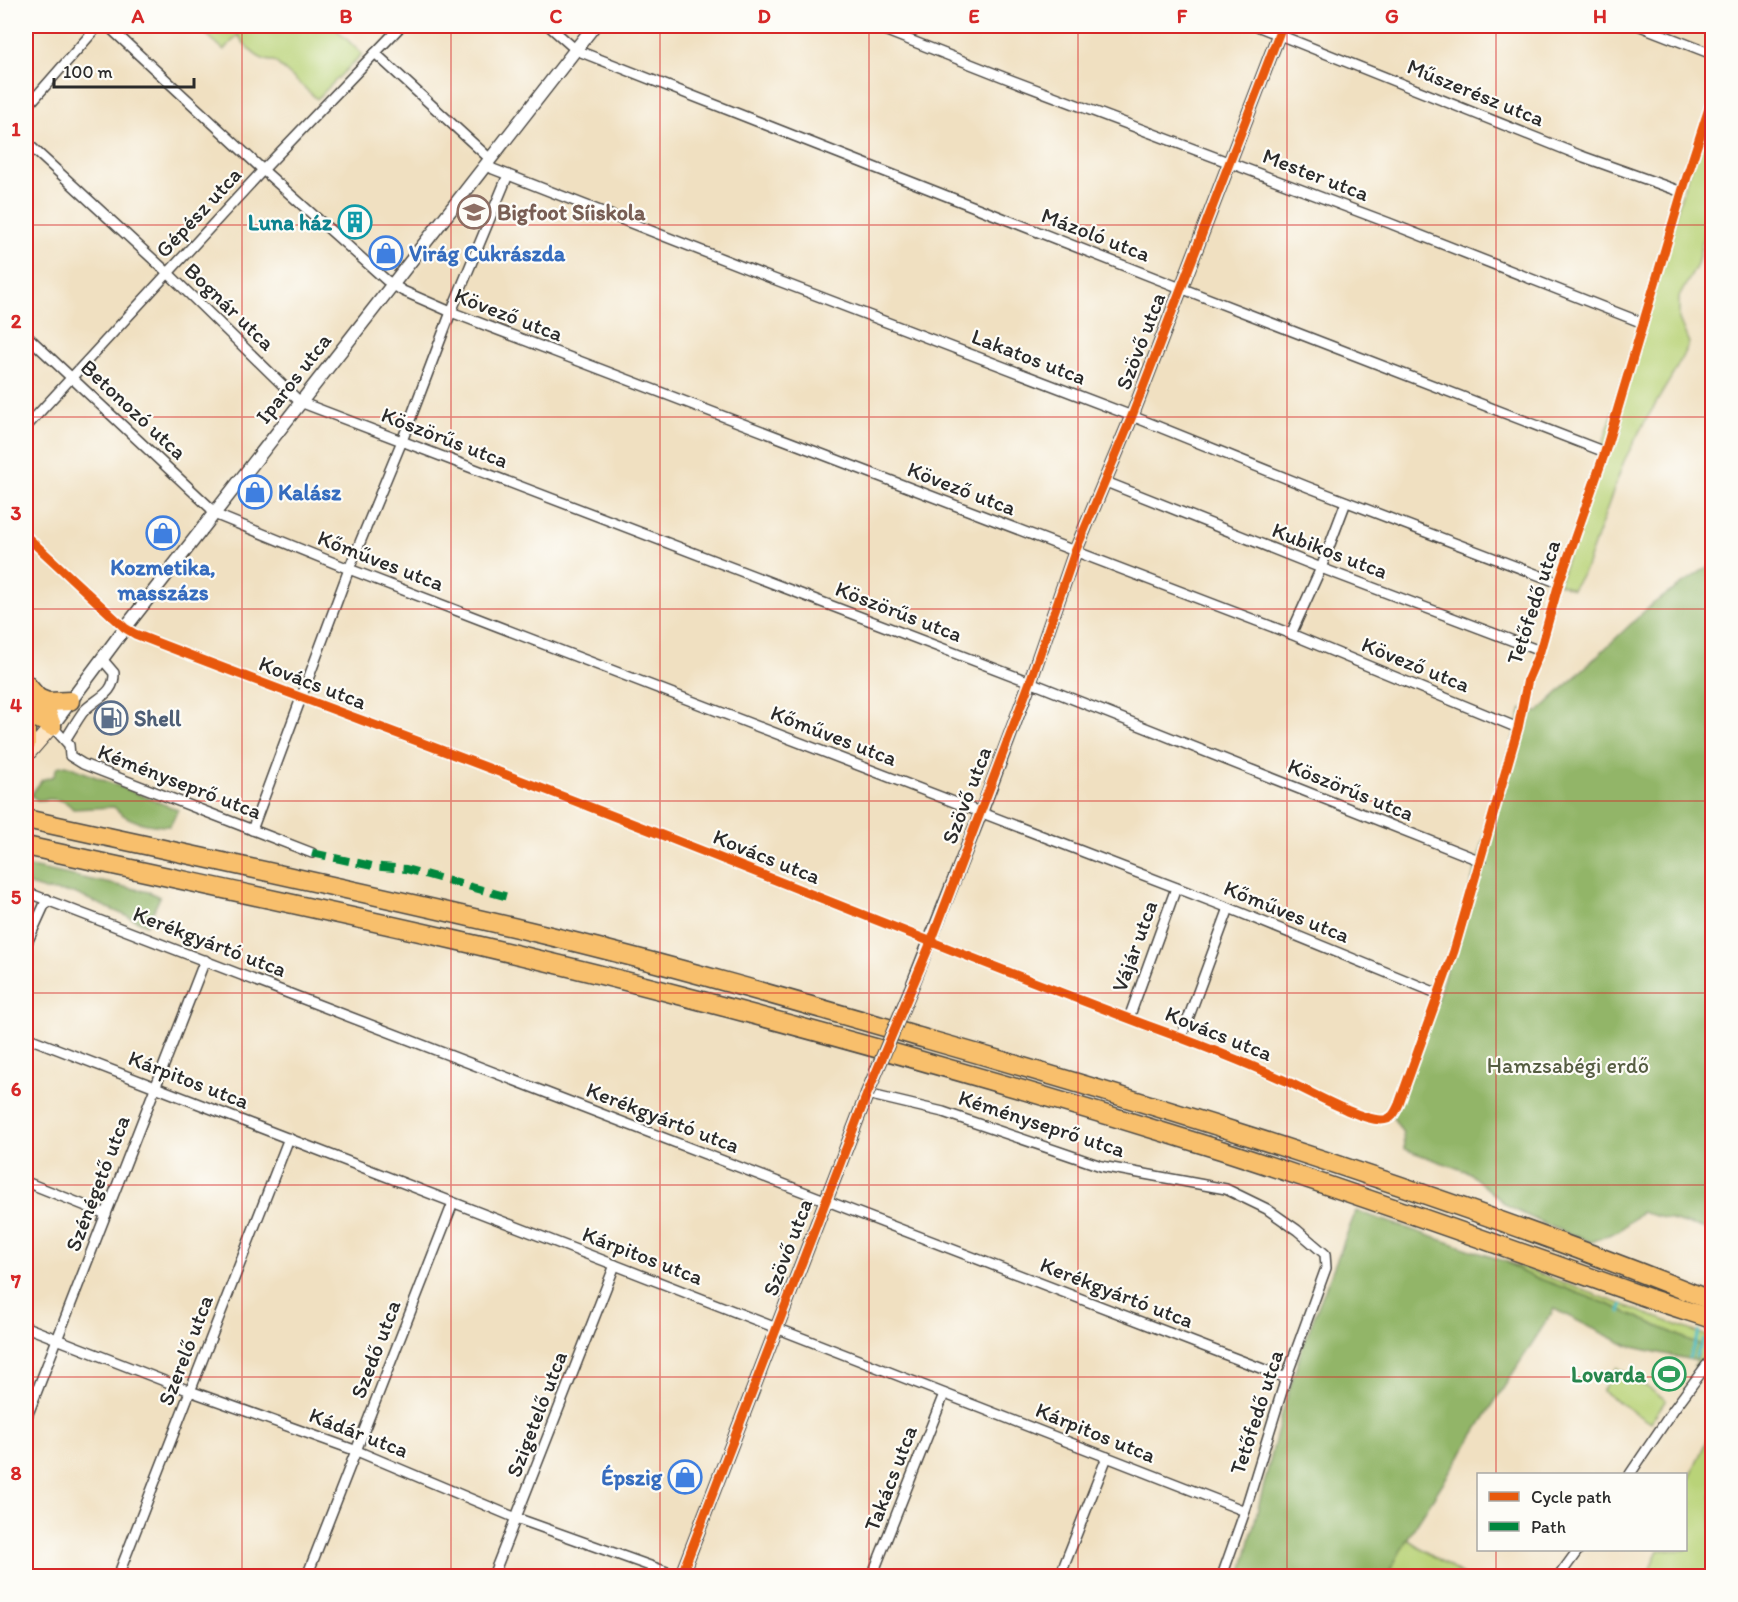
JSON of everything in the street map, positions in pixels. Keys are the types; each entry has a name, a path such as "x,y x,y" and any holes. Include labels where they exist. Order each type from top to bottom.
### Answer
{"highway":[{"path":"26,684 34,714 51,726"},
{"path":"32,700 70,701"},
{"path":"26,717 26,745"},
{"path":"26,819 511,927 741,985 1029,1068 1236,1132 1591,1253 1713,1301"},
{"path":"26,846 387,924 633,983 800,1027 1028,1092 1226,1152 1453,1227 1713,1319"},
{"path":"1643,1296 1660,1308 1713,1328"}],"main road":[{"name":"Iparos utca","path":"26,756 51,726"}],"street":[{"path":"26,108 98,26"},
{"name":"Kövező utca","path":"108,26 263,170 392,285 402,291 451,312 1291,634 1518,728"},
{"name":"Gépész utca","path":"26,427 263,170 401,26"},
{"name":"Mázoló utca","path":"549,26 575,49 1605,452"},
{"name":"Iparos utca","path":"51,726 300,402 594,26"},
{"name":"Mester utca","path":"874,26 1011,81 1229,161 1643,323"},
{"name":"Műszerész utca","path":"1257,26 1281,30 1584,157 1682,192"},
{"path":"1640,26 1713,54"},
{"name":"Szövő utca","path":"679,1576 867,1094 931,942 1030,682 1075,552 1106,482 1281,30"},
{"name":"Lakatos utca","path":"375,53 487,161 508,175 1559,583"},
{"name":"Tetőfedő utca","path":"1392,1116 1400,1104 1439,993 1481,861 1518,728 1528,679 1540,651 1559,583 1605,452 1682,192 1713,99"},
{"name":"Bognár utca","path":"26,142 168,273 300,402"},
{"path":"252,830 350,569 451,312 508,175"},
{"name":"Betonozó utca","path":"26,335 215,512"},
{"name":"Köszörűs utca","path":"300,402 1030,682 1481,861"},
{"name":"Kubikos utca","path":"1106,482 1321,568 1540,651"},
{"path":"1291,634 1321,568 1346,502"},
{"name":"Kőműves utca","path":"215,512 224,518 350,569 1228,908 1439,993"},
{"name":"Kovács utca","path":"26,536 125,628 135,634 588,806 1181,1038 1284,1080 1341,1107 1376,1120 1392,1116"},
{"path":"65,740 85,710 107,693 113,684 114,673 102,658"},
{"name":"Kéményseprő utca","path":"51,726 69,745 70,756 83,764 312,853"},
{"name":"Vájár utca","path":"1129,1018 1176,888"},
{"name":"Kerékgyártó utca","path":"26,892 1286,1378"},
{"path":"26,945 47,899"},
{"path":"1181,1038 1228,908"},
{"name":"Szénégető utca","path":"26,1419 205,960"},
{"name":"Kárpitos utca","path":"26,1037 615,1264 1245,1511"},
{"name":"Kéményseprő utca","path":"867,1094 943,1112 1101,1166 1226,1189 1267,1209 1322,1251 1326,1258"},
{"name":"Szerelő utca","path":"118,1576 289,1138"},
{"path":"26,1182 106,1214"},
{"name":"Szedő utca","path":"307,1576 453,1203"},
{"name":"Tetőfedő utca","path":"1222,1576 1245,1511 1286,1378 1326,1268 1326,1258"},
{"name":"Szigetelő utca","path":"493,1576 615,1264"},
{"name":"Kádár utca","path":"26,1327 190,1391 357,1451 516,1518 679,1576"},
{"path":"1631,1473 1674,1409 1713,1358"},
{"name":"Takács utca","path":"872,1576 944,1394"},
{"path":"1060,1576 1107,1457"},
{"path":"1559,1576 1577,1551"}],"green space":[{"path":"197,26 333,26 362,54 317,99 274,61 268,61 253,53 238,35 224,50"},
{"path":"1712,99 1712,197 1697,265 1679,297 1679,319 1689,343 1624,461 1585,570 1572,589 1559,583"},
{"name":"Hamzsabégi erdő","path":"1712,564 1712,1231 1641,1212 1620,1230 1592,1242 1549,1226 1509,1207 1468,1172 1404,1149 1403,1133 1392,1116 1439,994 1522,709 1538,712 1651,605"},
{"path":"66,765 178,810 170,826 155,825 126,817 114,807 73,809 65,802 52,799 37,800 31,795 42,780 54,776 57,767"},
{"path":"26,866 149,892 160,897 147,925 74,893 45,890 26,884"},
{"path":"1356,1211 1507,1262 1524,1273 1610,1305 1700,1345 1697,1361 1628,1346 1554,1309 1407,1539 1387,1576 1241,1576 1281,1417 1303,1345"},
{"path":"1507,1262 1712,1338 1712,1345 1700,1368 1694,1366 1700,1345 1610,1305 1524,1273"},
{"path":"1617,1367 1666,1400 1650,1423 1602,1391"},
{"path":"1712,1427 1712,1576 1647,1576 1658,1551 1687,1551 1687,1485"},
{"path":"1407,1539 1464,1576 1387,1576"}],"waterway":[{"path":"1620,1312 1622,1305"},
{"path":"1689,1358 1699,1332"},
{"path":"1696,1357 1703,1340"}],"marked path":[{"path":"312,853 372,866 406,869 508,897"}],"cycle path":[{"path":"681,1576 867,1094 931,942 1030,682 1075,552 1132,416 1282,26"},
{"path":"26,536 125,628 135,634 660,834 1007,972 1216,1052 1269,1073 1359,1115 1385,1120 1393,1115 1399,1104 1454,951 1518,728 1528,679 1540,651 1559,583 1605,452 1712,99"}],"place":[{"name":"Bigfoot Síiskola","path":"474,212"},
{"name":"Luna ház","path":"355,222"},
{"name":"Virág Cukrászda","path":"386,253"},
{"name":"Kalász","path":"255,492"},
{"name":"Kozmetika, masszázs","path":"163,533"},
{"name":"Shell","path":"111,718"},
{"name":"Lovarda","path":"1669,1374"},
{"name":"Épszig","path":"685,1477"}]}
